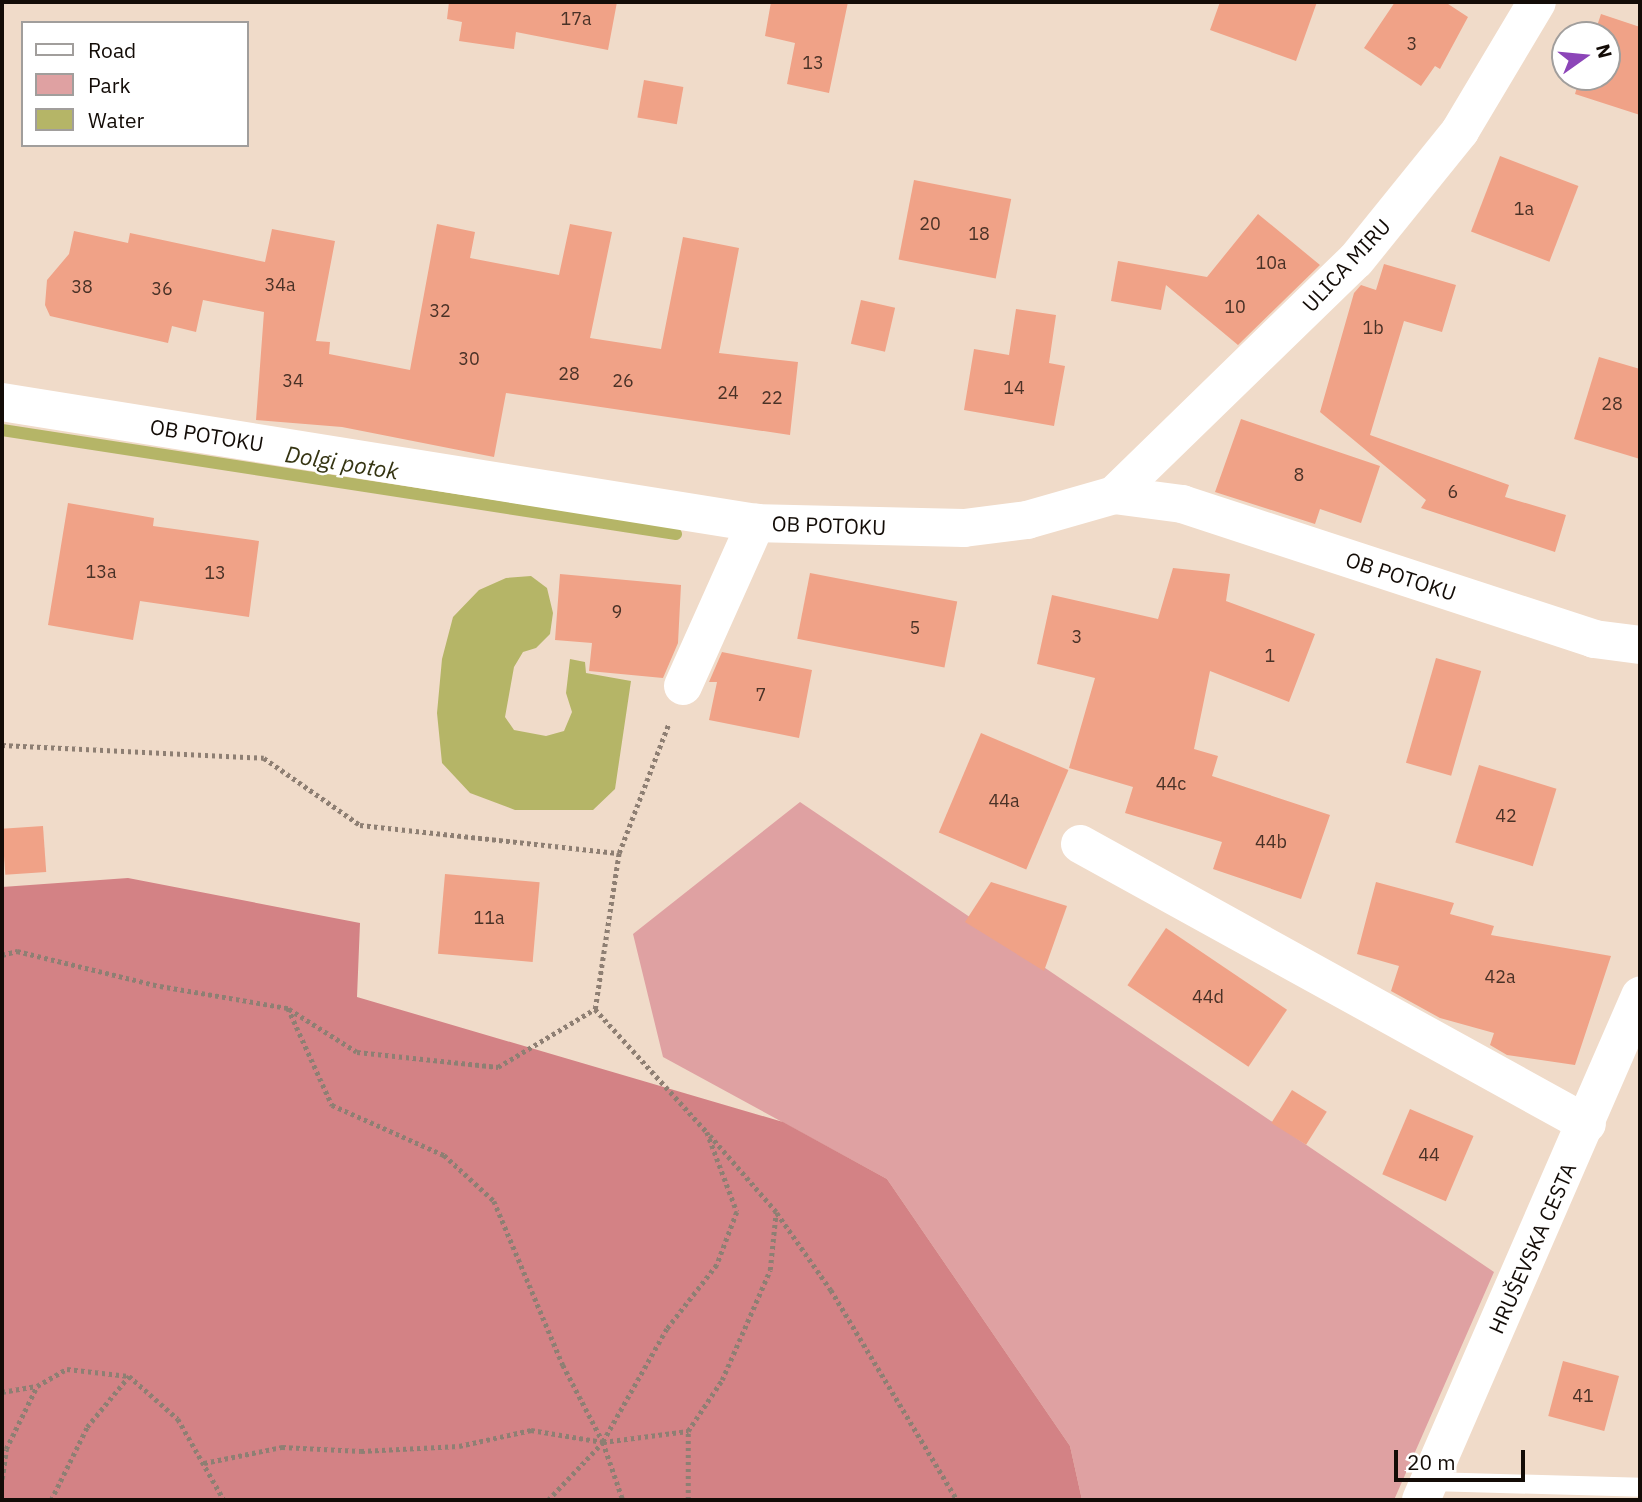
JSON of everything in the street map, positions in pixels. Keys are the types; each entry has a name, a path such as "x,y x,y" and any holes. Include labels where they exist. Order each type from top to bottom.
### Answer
{"street":[{"name":"ULICA MIRU","path":"1114,495 1356,260 1460,131 1537,2"},
{"name":"OB POTOKU","path":"2,402 756,523 964,528 1027,520 1114,495 1182,503 1594,639 1640,645"},
{"path":"683,686 756,523"},
{"path":"1080,844 1587,1124"},
{"name":"HRUŠEVSKA CESTA","path":"1425,1491 1587,1124 1640,996"}],"lane":[{"path":"1425,1491 1640,1487"}],"path":[{"path":"595,1009 619,853 683,686"},
{"path":"2,745 264,758 360,825 619,853"},
{"path":"2,955 17,951 160,986 288,1008 357,1052 498,1067 595,1009"},
{"path":"288,1008 332,1105 444,1155 494,1201 563,1365 603,1441 623,1500"},
{"path":"595,1009 776,1212 831,1290 957,1500"},
{"path":"548,1500 603,1441 667,1329 717,1265 737,1212 707,1132"},
{"path":"688,1500 688,1431 722,1380 769,1270 776,1212"},
{"path":"2,1392 37,1386 66,1369 129,1376 178,1419 224,1500"},
{"path":"51,1500 87,1427 129,1376"},
{"path":"2,1479 6,1449 37,1386"},
{"path":"204,1463 282,1447 361,1451 459,1446 531,1430 603,1441 688,1431"}],"green space":[{"path":"800,802 1494,1272 1394,1500 1082,1500 1070,1446 887,1179 663,1057 633,934"}],"shaded area":[{"path":"128,878 360,923 357,997 783,1122 887,1179 1070,1446 1082,1500 2,1500 2,887"}],"water":[{"path":"531,576 547,588 553,613 550,634 536,648 523,652 514,667 505,717 514,730 546,736 564,731 572,712 566,693 570,659 585,662 586,673 631,681 615,789 593,810 515,810 470,793 442,763 437,713 442,659 453,617 479,590 506,578"}],"building":[{"path":"449,2 617,2 608,50 516,32 514,49 459,41 462,22 447,19"},
{"path":"771,2 848,2 829,93 787,84 795,43 765,36"},
{"path":"1220,2 1317,2 1296,61 1210,30"},
{"path":"1395,2 1445,2 1468,17 1440,69 1435,66 1421,86 1364,48"},
{"path":"1601,14 1640,27 1640,115 1575,94 1576,91 1621,91 1621,21 1599,21"},
{"path":"644,80 683,87 677,124 637,117"},
{"path":"1500,156 1578,186 1549,262 1471,232"},
{"path":"914,180 1011,199 996,278 899,260"},
{"path":"1258,214 1320,265 1238,345 1166,285 1161,310 1111,301 1118,261 1207,277"},
{"path":"437,224 475,232 470,258 559,275 570,224 612,232 590,338 661,349 683,237 739,248 719,353 798,362 790,435 506,393 494,457 342,427 256,420 264,312 203,300 196,332 172,326 168,343 50,316 45,305 47,280 69,254 74,231 128,243 130,233 265,262 272,229 335,241 316,341 330,342 329,354 410,370"},
{"path":"1384,264 1456,285 1442,332 1404,321 1370,435 1509,485 1505,497 1566,515 1555,552 1421,508 1426,500 1320,412 1354,293 1361,285 1376,290"},
{"path":"861,300 895,308 885,352 851,344"},
{"path":"1016,309 1056,315 1049,363 1065,366 1054,426 964,410 974,349 1009,355"},
{"path":"1599,357 1640,369 1640,459 1574,439"},
{"path":"1241,419 1380,466 1361,523 1320,509 1315,524 1215,492"},
{"path":"68,503 154,518 153,526 259,541 249,617 140,601 133,640 48,625"},
{"path":"1173,568 1230,574 1226,601 1315,634 1289,702 1210,671 1194,749 1218,756 1212,776 1330,815 1301,899 1213,869 1222,842 1125,813 1133,787 1069,768 1095,678 1037,664 1052,595 1158,619"},
{"path":"810,573 957,602 944,667 797,639"},
{"path":"560,574 681,585 678,643 663,678 589,671 592,643 555,640"},
{"path":"722,652 812,670 799,738 709,720 717,682 709,682"},
{"path":"1436,658 1481,671 1451,776 1406,763"},
{"path":"981,733 1068,770 1026,870 939,832"},
{"path":"1479,765 1556,789 1533,866 1455,842"},
{"path":"43,826 46,872 5,875 2,829"},
{"path":"445,874 540,882 533,962 438,954"},
{"path":"991,882 1067,906 1044,971 965,922"},
{"path":"1376,882 1454,903 1450,914 1494,926 1491,935 1611,956 1575,1065 1507,1055 1490,1045 1494,1033 1440,1018 1391,991 1399,966 1357,954"},
{"path":"1166,928 1287,1010 1248,1067 1127,985"},
{"path":"1292,1090 1327,1112 1306,1145 1271,1123"},
{"path":"1410,1109 1474,1136 1446,1201 1382,1174"},
{"path":"1563,1361 1619,1376 1604,1431 1548,1416"}],"waterway":[{"name":"Dolgi potok","path":"2,430 676,534"}]}
